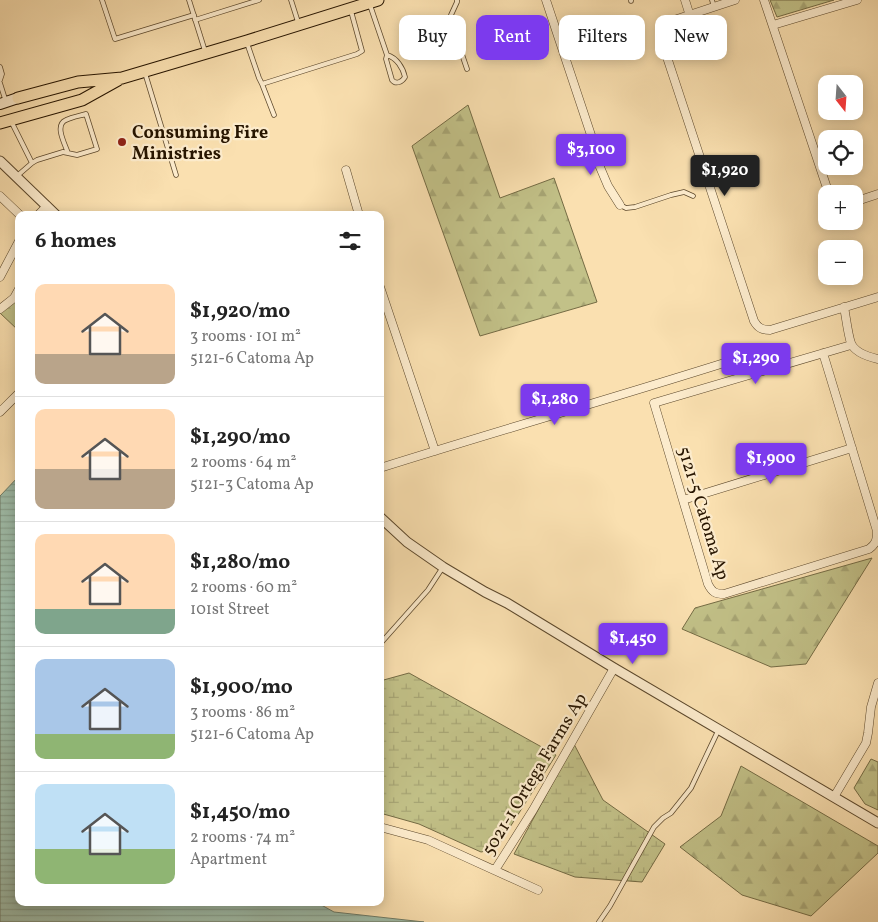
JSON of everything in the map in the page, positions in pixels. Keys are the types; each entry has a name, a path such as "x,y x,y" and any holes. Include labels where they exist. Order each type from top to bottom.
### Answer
{"main road":[{"path":"5,121 73,110 82,100 122,78 374,1"},
{"path":"3,103 78,82 122,78"}],"street":[{"path":"546,0 591,135 600,168 608,186 620,205"},
{"path":"685,0 690,15"},
{"path":"692,15 713,4 735,0"},
{"path":"764,0 826,185"},
{"path":"773,25 857,0"},
{"path":"668,60 757,327 763,330 770,330 878,297"},
{"path":"0,161 52,211"},
{"path":"346,170 358,211"},
{"path":"863,199 878,194"},
{"path":"0,196 16,211"},
{"path":"42,211 47,206"},
{"path":"0,277 15,249"},
{"path":"0,309 15,296"},
{"path":"384,299 435,451"},
{"path":"844,307 851,344 859,352 870,358 878,359"},
{"path":"823,353 851,344"},
{"name":"5121-5 Catoma Ap","path":"823,353 877,532 877,540 874,546 869,549 724,594 717,594 711,591 708,584 654,404 823,353"},
{"path":"384,467 724,363"},
{"path":"0,412 15,396"},
{"path":"683,500 852,448"},
{"path":"384,521 407,542 443,567 878,823"},
{"name":"5021-1 Ortega Farms Ap","path":"495,870 533,810 614,668"},
{"path":"834,797 866,743 870,707 878,684"},
{"path":"384,827 428,840 538,890"}],"lane":[{"path":"102,0 115,39 194,14"},
{"path":"189,0 206,53"},
{"path":"195,20 259,0"},
{"path":"291,0 299,25"},
{"path":"457,0 451,15 454,31 467,70"},
{"path":"374,1 392,80 397,83 401,82 405,77 401,66 387,55"},
{"path":"262,84 362,51 351,8"},
{"path":"247,41 274,115"},
{"path":"0,67 3,103"},
{"path":"144,71 176,175"},
{"path":"16,177 32,163 63,152 77,155 97,149 86,114 73,110 61,124 60,129 68,153"},
{"path":"5,121 32,163"},
{"path":"620,205 626,208 635,207 684,192 693,196"},
{"path":"384,640 428,590 443,567"},
{"path":"599,922 610,906 654,827 671,813 691,788 719,728"}],"green space":[{"path":"770,0 834,0 777,17"},
{"path":"468,105 500,198 554,178 597,302 480,336 412,146"},
{"path":"15,302 15,327 0,313"},
{"path":"872,558 806,664 771,667 682,629 695,608"},
{"path":"409,673 556,755 496,849 481,852 419,824 384,814 384,680"},
{"path":"574,744 603,800 665,844 642,882 575,877 514,854"},
{"path":"871,759 878,762 878,810 865,804 854,788"},
{"path":"741,766 878,846 878,853 811,916 742,895 680,847 721,816"}],"shaded area":[{"path":"15,480 15,906 323,906 334,912 424,922 0,922 0,496"}],"place":[{"name":"Consuming Fire Ministries","path":"122,142"}]}
